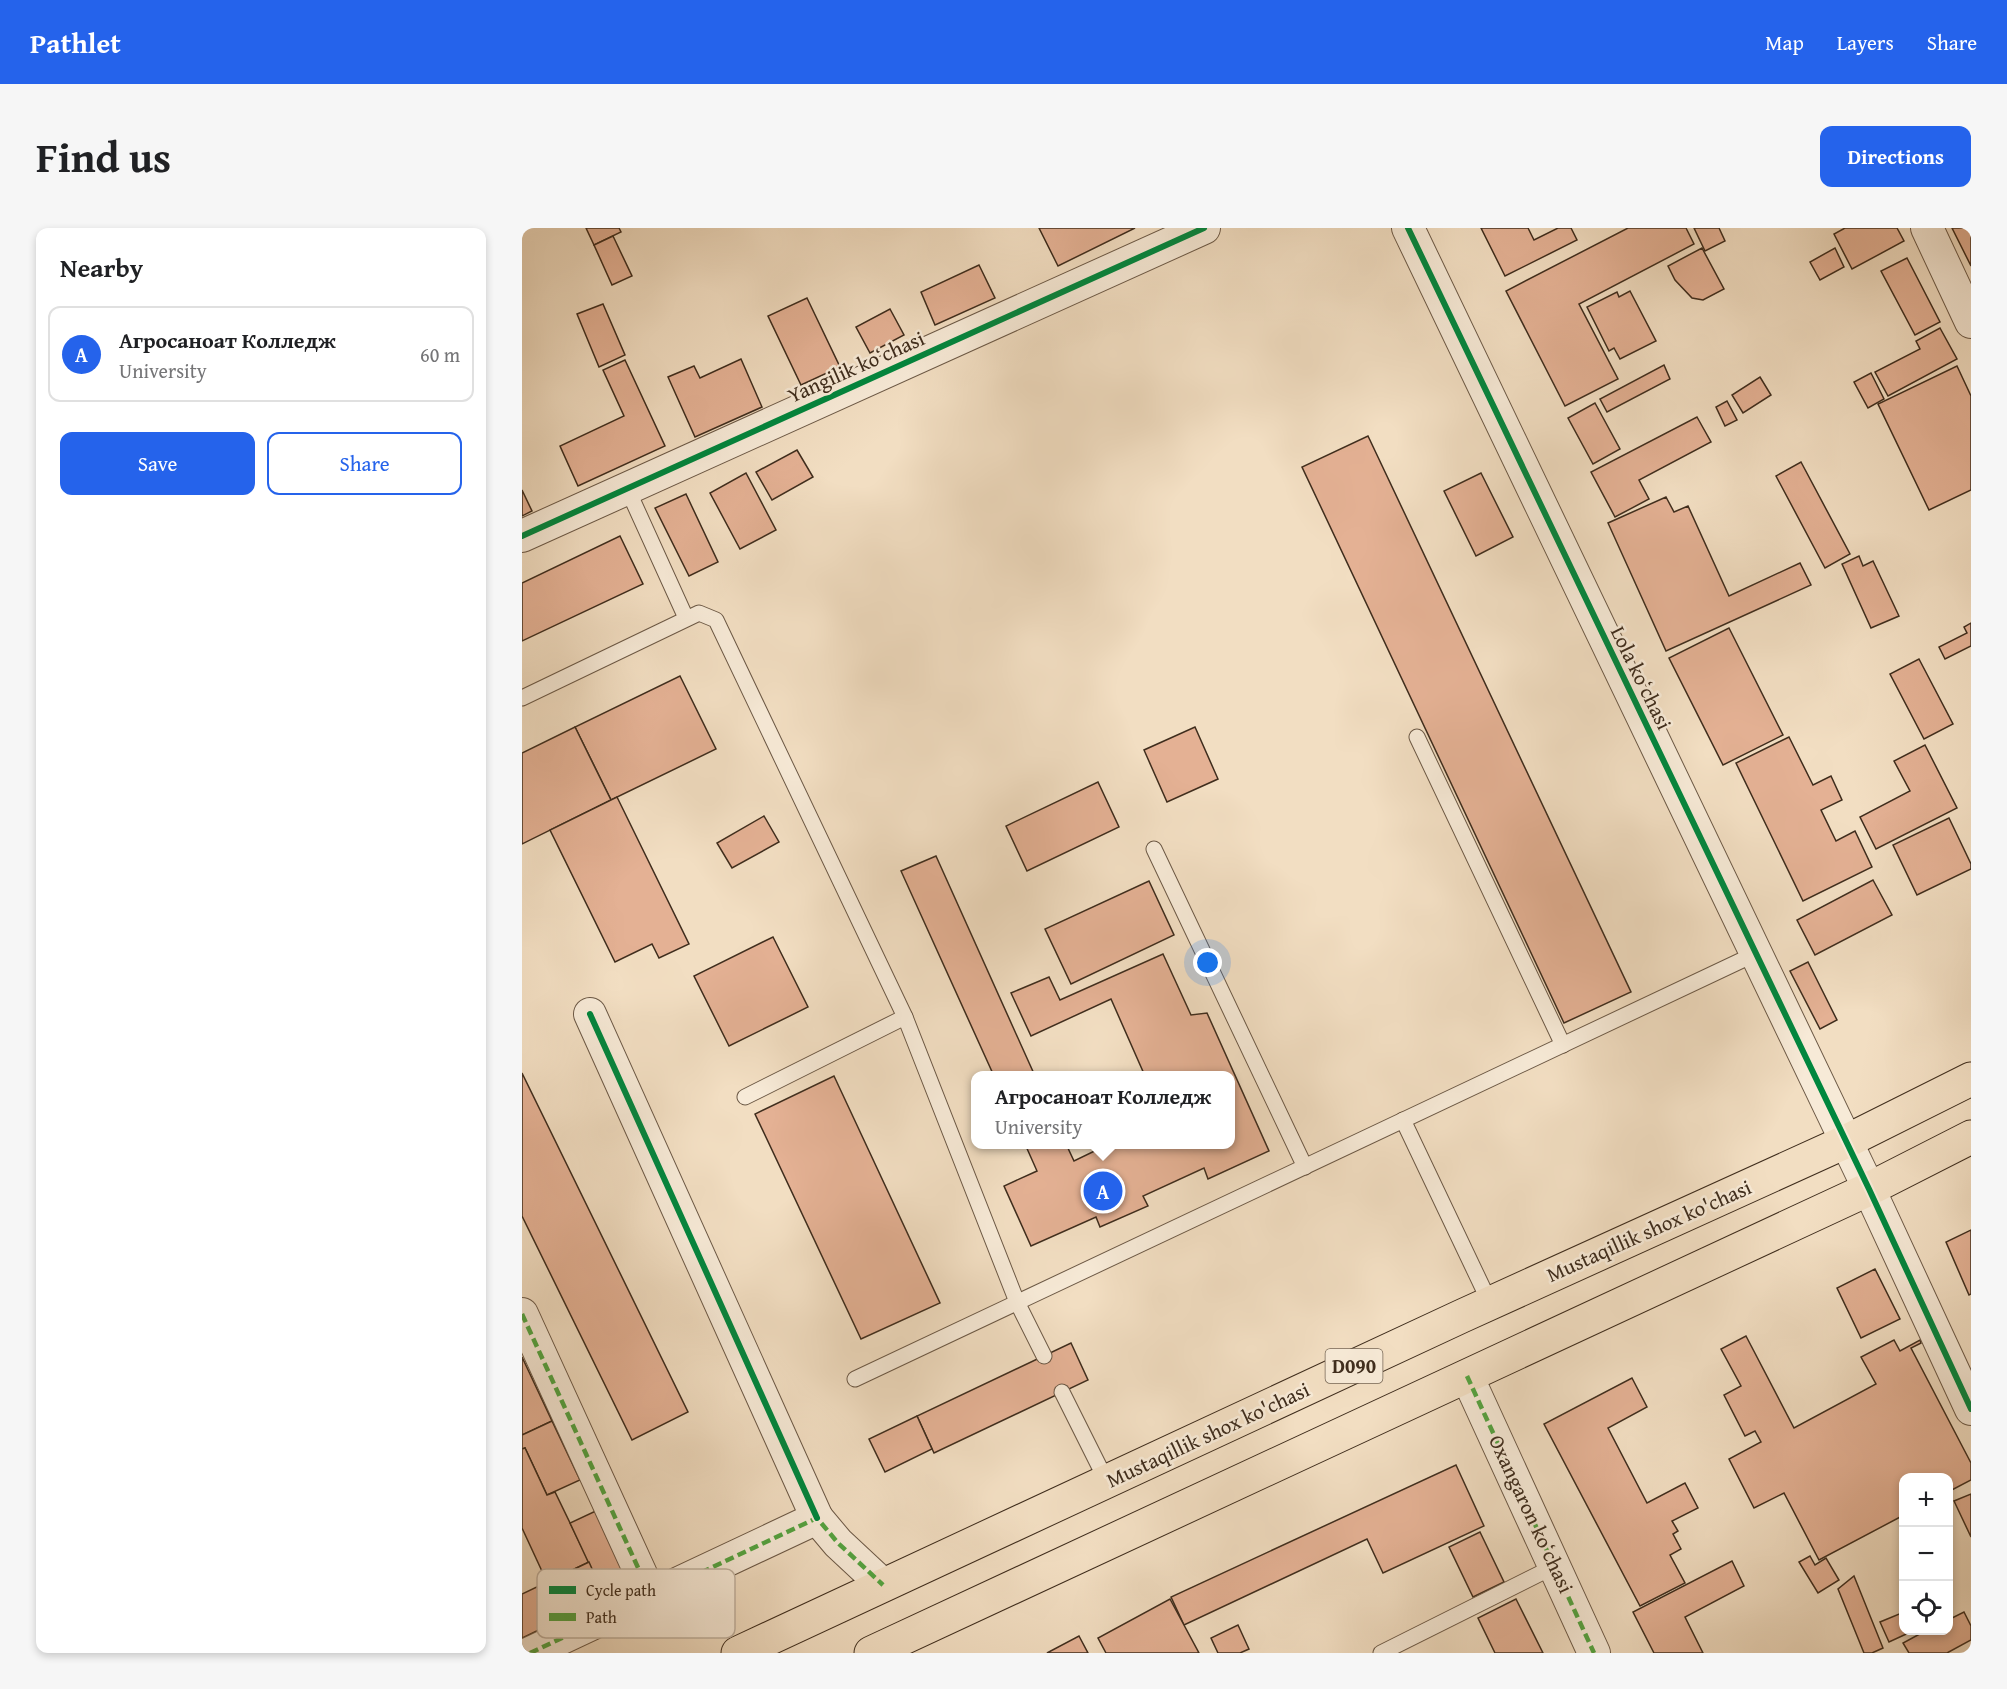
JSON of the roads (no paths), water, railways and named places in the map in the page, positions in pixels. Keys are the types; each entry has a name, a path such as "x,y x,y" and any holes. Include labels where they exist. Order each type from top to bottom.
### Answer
{"main road":[{"name":"Mustaqillik shox ko'chasi","path":"738,1653 1490,1303 1845,1142 1971,1079"},
{"name":"D090","path":"871,1653 1869,1189 1971,1137"}],"street":[{"name":"Yangilik koʻchasi","path":"522,536 1204,228"},
{"name":"Lola koʻchasi","path":"1408,228 1869,1189 1971,1410"},
{"path":"1927,228 1971,322"},
{"path":"590,1014 818,1518 837,1543 883,1586"},
{"path":"522,1314 639,1569"},
{"name":"Oxangaron koʻchasi","path":"1467,1376 1594,1653"},
{"path":"709,1569 818,1518"},
{"path":"530,1653 562,1638"}],"lane":[{"path":"627,488 686,618"},
{"path":"522,698 686,618 699,613 716,620 905,1017 1017,1302 1044,1356"},
{"path":"1417,737 1563,1045"},
{"path":"1154,849 1305,1167"},
{"path":"855,1379 1755,954"},
{"path":"745,1097 905,1017"},
{"path":"1403,1120 1490,1303"},
{"path":"1062,1392 1107,1482"},
{"path":"1381,1653 1555,1566"}],"place":[{"name":"Агросаноат Колледж","path":"1103,1191"}]}
